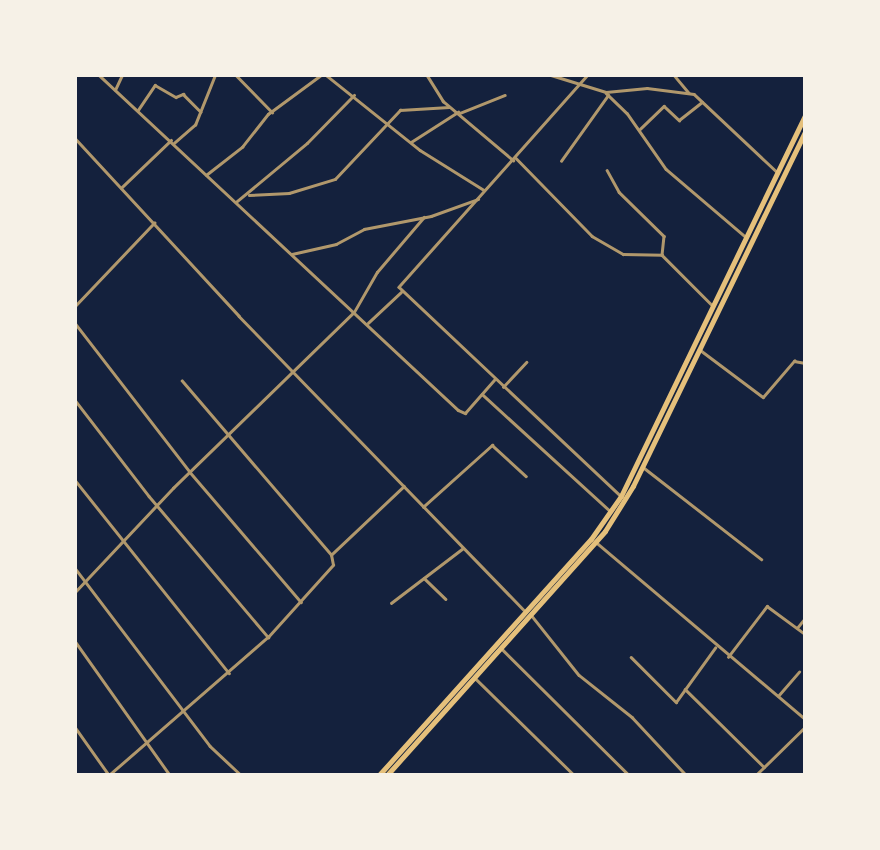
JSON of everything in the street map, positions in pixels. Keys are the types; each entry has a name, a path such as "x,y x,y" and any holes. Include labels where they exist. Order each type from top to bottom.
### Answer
{"highway":[{"path":"387,775 501,649 621,495 805,116"},
{"path":"379,775 529,614 553,594 597,543 642,466 805,132"}],"street":[{"path":"99,75 458,410 466,413 495,379"},
{"path":"115,90 122,75"},
{"path":"121,188 172,141 192,129 215,75"},
{"path":"236,75 272,112"},
{"path":"206,174 242,147 272,112 324,75 354,95 411,142 485,191"},
{"path":"427,75 449,107"},
{"path":"551,75 607,94 639,129 666,169 746,237"},
{"path":"367,324 400,290 588,75"},
{"path":"674,75 689,93 778,173"},
{"path":"138,110 155,85 176,97 183,94 201,112"},
{"path":"561,161 607,94 647,88 689,93"},
{"path":"411,142 459,112 505,94"},
{"path":"236,202 249,195 354,95"},
{"path":"639,129 664,106 679,120 702,102"},
{"path":"249,195 289,192 338,178 388,122 409,107 449,107 459,112 514,159 611,250 634,256 662,255 713,306"},
{"path":"75,138 462,549 529,614 579,675 632,717 686,775"},
{"path":"607,170 619,192 666,240 662,255"},
{"path":"290,254 336,244 394,221 424,217 478,199"},
{"path":"75,592 293,368 354,312 377,272 424,217"},
{"path":"75,306 154,223"},
{"path":"400,290 621,495"},
{"path":"75,323 190,472 301,602"},
{"path":"699,349 763,397 794,361 805,363"},
{"path":"503,387 526,362"},
{"path":"75,727 109,775 268,637 333,565 331,555 182,381"},
{"path":"482,394 610,512"},
{"path":"75,400 158,506 268,637"},
{"path":"423,507 492,445 526,476"},
{"path":"642,466 712,525 720,526 761,559"},
{"path":"75,480 127,540 229,673"},
{"path":"331,555 404,486"},
{"path":"597,543 715,647 805,719"},
{"path":"391,603 462,549"},
{"path":"75,568 186,710 210,746 241,775"},
{"path":"424,578 446,598"},
{"path":"728,657 767,606 805,634"},
{"path":"797,628 805,618"},
{"path":"75,641 170,775"},
{"path":"631,657 676,702 715,647"},
{"path":"501,649 629,775"},
{"path":"778,696 799,672"},
{"path":"475,678 574,775"},
{"path":"685,689 764,767"},
{"path":"756,775 805,727"}]}
